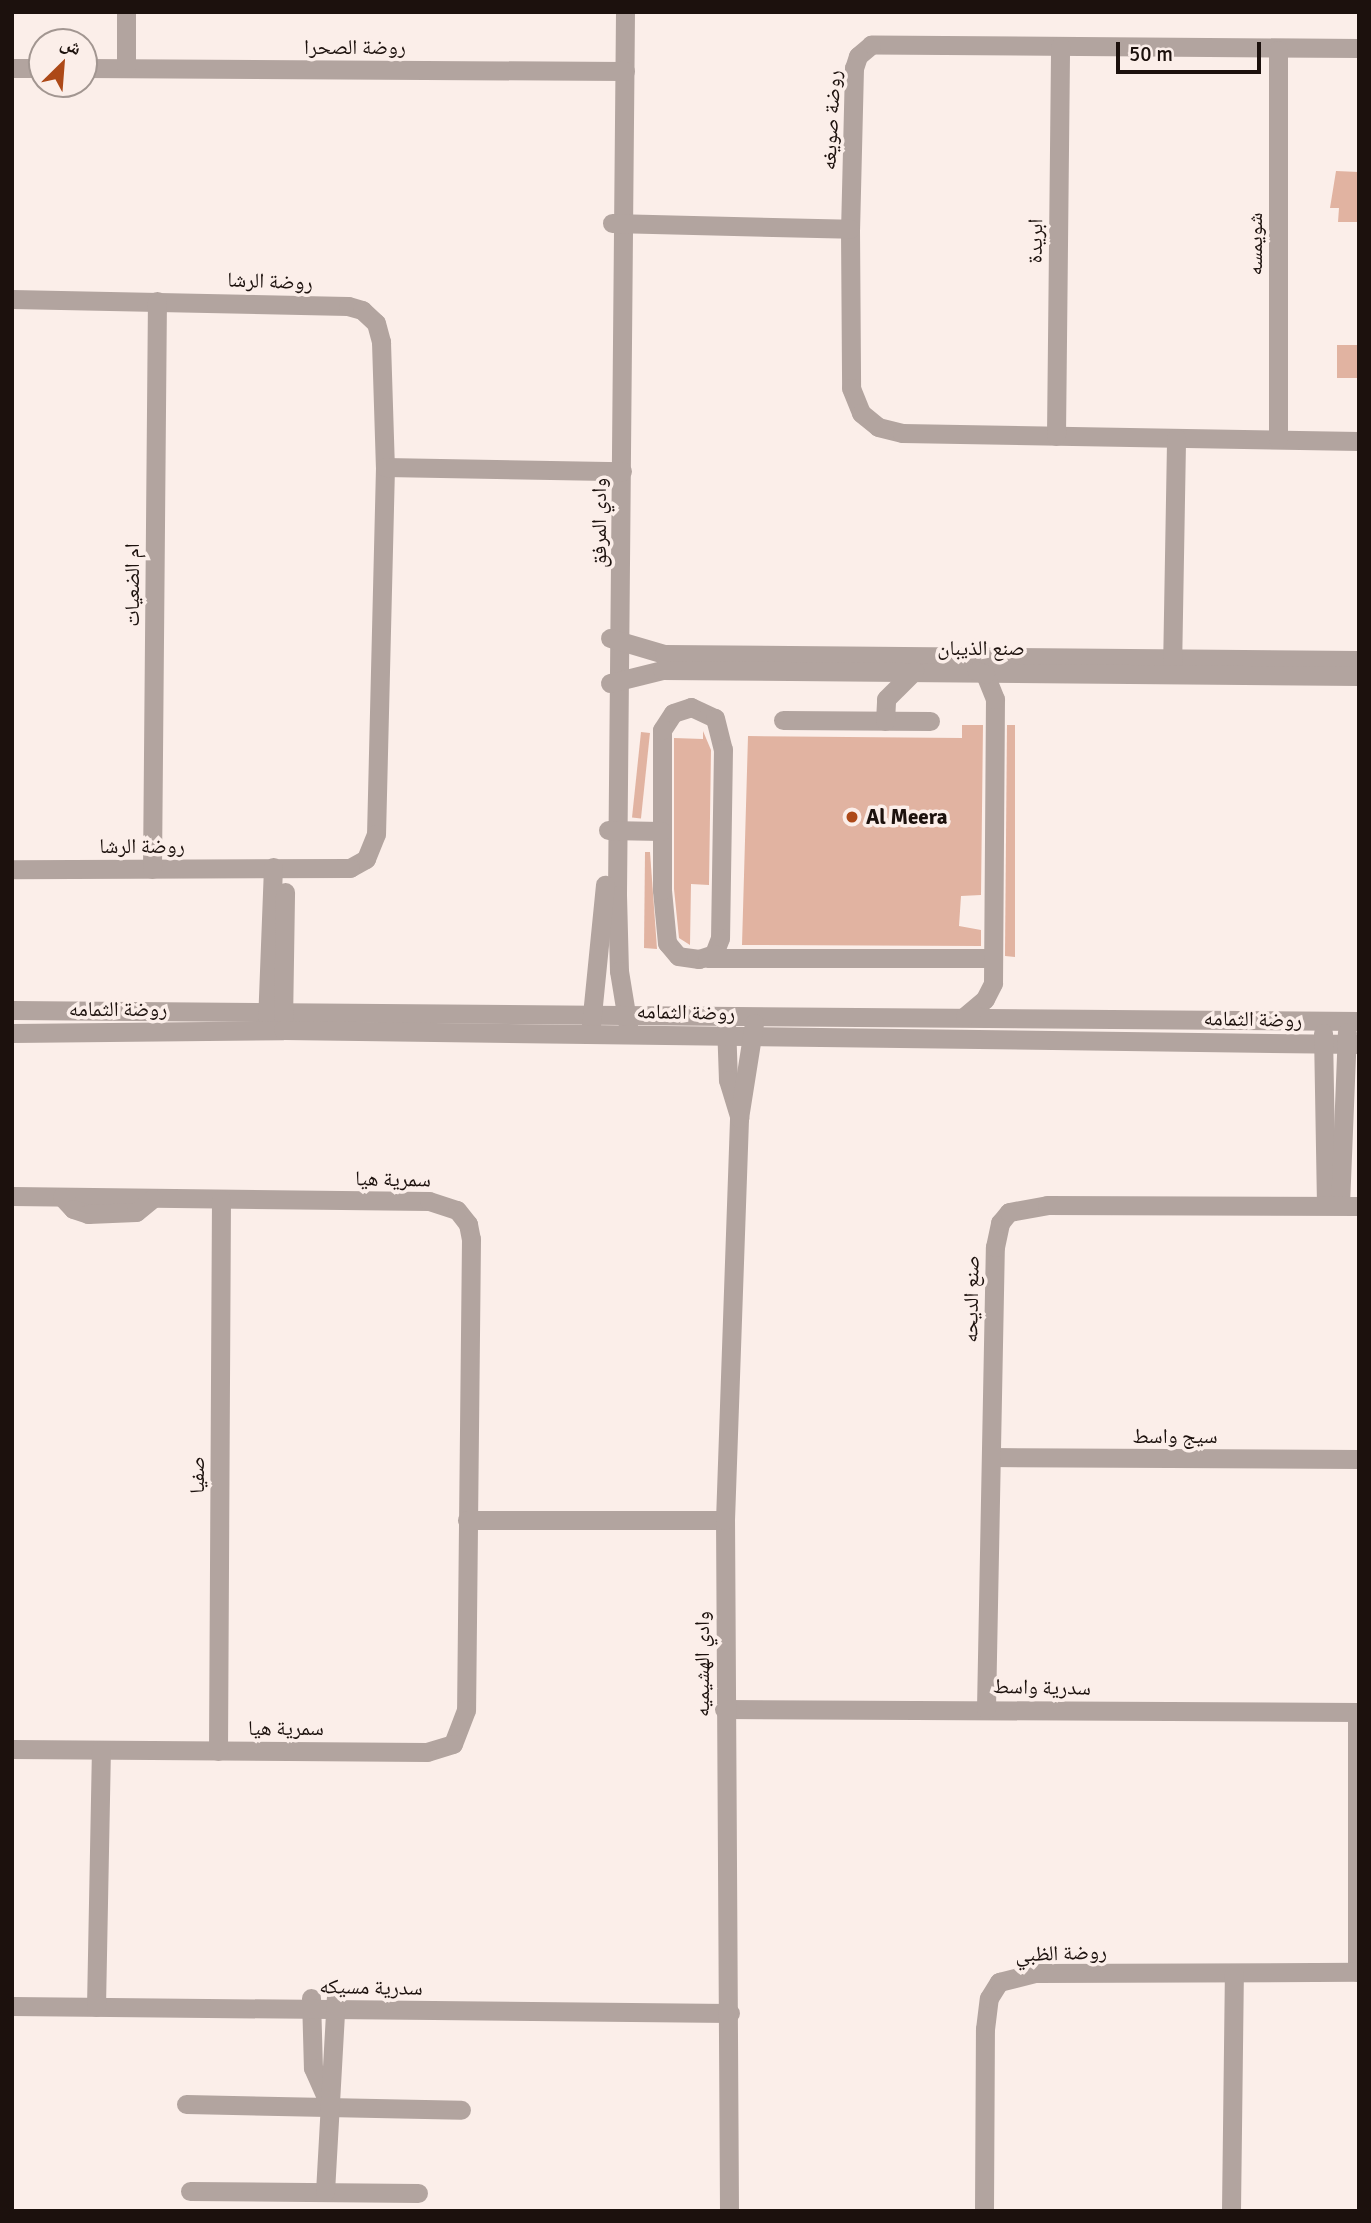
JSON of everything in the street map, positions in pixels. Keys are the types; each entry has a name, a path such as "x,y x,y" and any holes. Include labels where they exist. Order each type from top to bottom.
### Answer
{"street":[{"path":"126,12 126,63"},
{"name":"وادي المرفق","path":"612,12 618,65 613,830 619,964 630,1034"},
{"name":"وادي المرفق","path":"618,65 625,12"},
{"name":"روضة صويغه","path":"1359,48 1278,50 880,43 864,50 854,68 850,229 851,388 855,402 870,422 902,433 1359,441"},
{"name":"ابريدة","path":"1056,436 1060,46"},
{"name":"شويمسه","path":"1278,50 1278,439"},
{"name":"روضة الصحرا","path":"98,59 126,63"},
{"name":"روضة الصحرا","path":"98,66 126,63 618,65"},
{"path":"617,224 850,229"},
{"name":"روضة الرشا","path":"12,299 348,306 370,316 381,342 385,467 374,844 366,859 350,867 12,869"},
{"name":"ام الضعيات","path":"152,869 157,301"},
{"path":"1172,666 1176,438"},
{"path":"385,467 616,471"},
{"name":"صنع الذيبان","path":"615,640 664,654 1172,666 1359,676"},
{"name":"صنع الذيبان","path":"613,682 662,670 1011,671 1359,660"},
{"path":"856,670 868,677 886,699 886,720"},
{"path":"886,699 914,671"},
{"path":"965,1016 985,999 993,982 995,699 985,674 977,671"},
{"path":"995,699 1011,671"},
{"path":"707,958 718,948 720,938 723,749 715,718 698,708 673,713 662,730 663,935 678,956 707,958 993,958"},
{"path":"783,720 930,721"},
{"path":"613,830 661,831"},
{"name":"وادي المرفق","path":"592,1024 613,830"},
{"path":"275,1021 279,867"},
{"path":"993,982 1017,1017"},
{"name":"روضة الثمامه","path":"12,1010 275,1021 592,1024 630,1034 754,1026 1353,1044"},
{"name":"روضة الثمامه","path":"592,1024 625,1014 726,1026"},
{"name":"روضة الثمامه","path":"754,1026 965,1016 1353,1021"},
{"name":"روضة الثمامه","path":"12,1033 275,1021"},
{"path":"1322,1021 1342,1205"},
{"path":"1342,1205 1353,1021"},
{"name":"وادي الهشيميه","path":"726,1026 728,1080 739,1118"},
{"name":"وادي الهشيميه","path":"729,2211 730,2007 724,1709 725,1520 739,1118 754,1026"},
{"name":"سمرية هيا","path":"12,1196 429,1201 463,1216 471,1239 466,1710 453,1744 427,1752 12,1749"},
{"name":"صفيا","path":"218,1751 221,1199"},
{"name":"صنع الديحه","path":"986,1709 995,1247 1000,1223 1009,1212 1047,1205 1342,1205"},
{"name":"سيج واسط","path":"992,1457 1359,1459"},
{"path":"467,1520 725,1520"},
{"name":"سدرية واسط","path":"724,1709 1358,1712"},
{"name":"روضة الظبي","path":"984,2211 985,2029 989,1998 999,1982 1036,1973 1358,1972 1358,1712"},
{"path":"96,2001 101,1750"},
{"path":"1231,2211 1234,1974"},
{"name":"سدرية مسيكه","path":"12,1994 96,2001"},
{"name":"سدرية مسيكه","path":"12,2006 96,2001 730,2007"},
{"path":"312,2003 313,2068 327,2103"},
{"path":"325,2192 327,2103 335,2068 336,2003"},
{"path":"186,2105 327,2103 461,2110"},
{"path":"190,2191 418,2193"}],"building":[{"path":"1336,171 1359,172 1359,222 1338,222 1339,208 1330,208"},
{"path":"1337,345 1359,345 1359,378 1337,378"},
{"name":"Al Meera","path":"962,725 983,725 981,895 961,896 959,926 981,930 981,946 742,945 748,736 962,738"},
{"path":"1007,725 1015,725 1015,957 1005,956"},
{"path":"703,731 711,750 709,885 691,884 690,945 679,938 674,889 674,738 703,739"},
{"path":"641,732 650,733 641,818 632,818"},
{"path":"645,852 650,852 657,949 644,948"}],"place":[{"name":"Al Meera","path":"852,817"}]}
